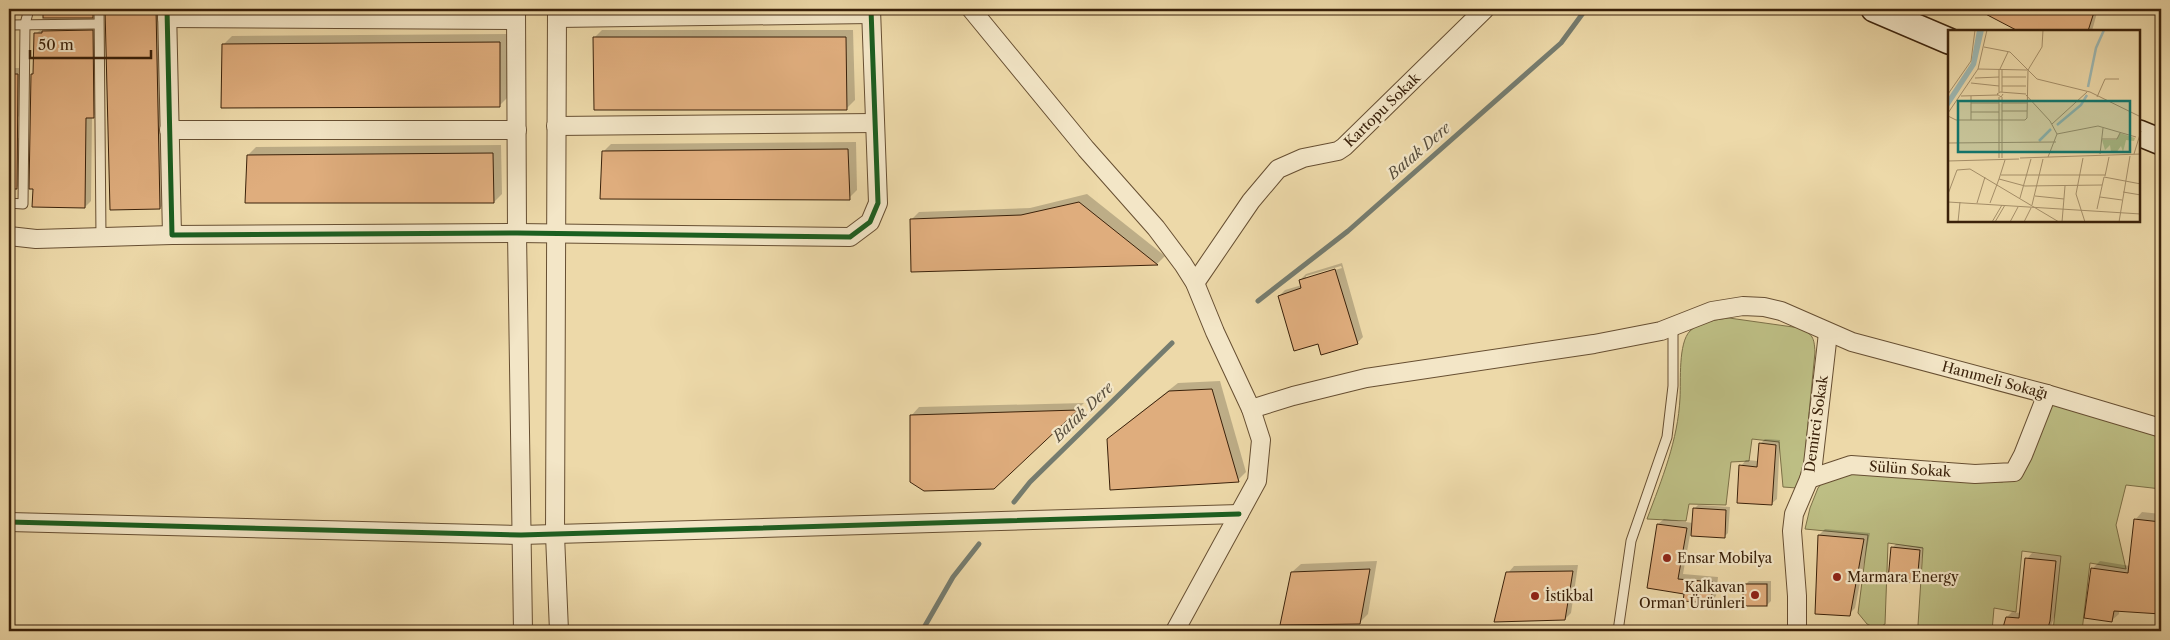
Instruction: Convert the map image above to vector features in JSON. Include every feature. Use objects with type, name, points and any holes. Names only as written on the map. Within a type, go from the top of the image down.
[{"type":"street","points":[[971,9],[1086,149],[1156,228],[1196,283],[1215,332],[1252,409],[1262,440],[1257,481],[1175,631]]},
{"type":"street","name":"Kartopu Sokak","points":[[1196,283],[1251,201],[1278,169],[1303,158],[1338,151],[1485,9]]},
{"type":"street","points":[[1874,9],[1948,41]]},
{"type":"street","points":[[9,236],[36,239],[172,235],[556,233],[850,237],[870,222],[878,203],[871,11],[557,13],[556,126],[556,233],[555,535],[559,631]]},
{"type":"street","points":[[172,235],[167,13],[516,14],[523,631]]},
{"type":"street","points":[[556,126],[875,123]]},
{"type":"street","points":[[169,130],[517,130]]},
{"type":"street","points":[[2140,133],[2161,142]]},
{"type":"street","name":"Hanımeli Sokağı","points":[[1252,409],[1293,396],[1366,378],[1594,344],[1673,328],[1712,311],[1764,306],[1801,318],[1828,333],[1852,342],[2046,394],[2161,428]]},
{"type":"street","name":"Demirci Sokak","points":[[1797,631],[1797,596],[1792,531],[1794,514],[1809,479],[1813,464],[1828,333]]},
{"type":"street","name":"Sülün Sokak","points":[[1809,479],[1851,466],[1975,474],[2014,472],[2023,455],[2046,394]]},
{"type":"street","points":[[9,522],[521,536],[1239,514]]},
{"type":"lane","points":[[9,203],[23,204],[24,24],[29,9]]},
{"type":"lane","points":[[99,9],[101,237]]},
{"type":"lane","points":[[9,25],[98,24]]},
{"type":"lane","points":[[1618,631],[1632,541],[1666,438],[1673,386],[1673,328]]},
{"type":"green space","points":[[1729,318],[1800,328],[1812,337],[1815,352],[1806,444],[1808,462],[1797,488],[1783,487],[1779,442],[1752,439],[1749,461],[1731,462],[1726,505],[1689,504],[1686,521],[1647,519],[1673,444],[1679,414],[1680,372],[1686,337],[1690,331],[1699,325]]},
{"type":"green space","points":[[2051,404],[2161,434],[2161,489],[2126,485],[2116,525],[2126,569],[2090,563],[2082,631],[2053,631],[2061,556],[2022,551],[2016,612],[1994,608],[1992,631],[1922,631],[1918,625],[1923,548],[1888,543],[1885,624],[1877,629],[1867,624],[1858,613],[1868,535],[1805,529],[1810,508],[1818,488],[1825,479],[1838,472],[1875,471],[2002,482],[2014,478]]},
{"type":"building","points":[[43,9],[93,9],[93,18],[43,18]]},
{"type":"building","points":[[105,9],[156,9],[160,209],[110,210]]},
{"type":"building","points":[[1976,9],[2095,9],[2088,30],[2016,30]]},
{"type":"building","points":[[93,30],[94,118],[86,118],[85,208],[32,207],[33,189],[29,189],[31,74],[33,74],[34,33],[42,33],[42,31]]},
{"type":"building","points":[[593,37],[846,37],[847,110],[594,110]]},
{"type":"building","points":[[500,42],[500,107],[221,108],[222,44]]},
{"type":"building","points":[[9,74],[18,74],[17,189],[9,189]]},
{"type":"building","points":[[848,149],[850,200],[600,199],[602,151]]},
{"type":"building","points":[[493,153],[494,203],[245,203],[247,155]]},
{"type":"building","points":[[1079,202],[1158,265],[911,272],[910,219],[1021,215]]},
{"type":"building","points":[[1335,269],[1358,344],[1321,355],[1318,344],[1294,351],[1278,296],[1301,288],[1299,280]]},
{"type":"building","points":[[1212,389],[1239,482],[1110,490],[1107,439],[1169,391]]},
{"type":"building","points":[[1078,410],[994,489],[924,491],[910,482],[910,415]]},
{"type":"building","points":[[1759,443],[1776,445],[1772,505],[1737,503],[1739,465],[1757,467]]},
{"type":"building","points":[[1693,508],[1726,510],[1725,538],[1691,536]]},
{"type":"building","points":[[2134,519],[2161,522],[2161,614],[2114,611],[2112,622],[2084,618],[2091,568],[2128,573]]},
{"type":"building","name":"Ensar Mobilya","points":[[1657,524],[1687,528],[1678,579],[1713,582],[1711,603],[1683,601],[1684,594],[1647,588]]},
{"type":"building","name":"Marmara Energy","points":[[1818,535],[1864,539],[1850,616],[1815,614]]},
{"type":"building","points":[[1891,547],[1920,550],[1917,583],[1888,580]]},
{"type":"building","points":[[2025,558],[2056,561],[2050,621],[2047,631],[2002,631],[2006,617],[2019,618]]},
{"type":"building","points":[[1370,569],[1360,624],[1280,625],[1291,572]]},
{"type":"building","points":[[1573,571],[1565,620],[1494,622],[1506,572]]},
{"type":"building","name":"Kalkavan Orman Ürünleri","points":[[1743,584],[1767,584],[1767,606],[1743,606]]},
{"type":"waterway","name":"Batak Dere","points":[[1258,301],[1348,231],[1561,43],[1586,9]]},
{"type":"waterway","name":"Batak Dere","points":[[1014,502],[1030,482],[1172,343]]},
{"type":"waterway","name":"Batak Dere","points":[[922,631],[953,577],[979,544]]},
{"type":"cycle path","points":[[167,9],[172,235],[517,233],[850,237],[870,222],[878,203],[871,9]]},
{"type":"cycle path","points":[[9,522],[521,535],[1239,514]]},
{"type":"place","name":"Ensar Mobilya","points":[[1667,558]]},
{"type":"place","name":"Marmara Energy","points":[[1837,577]]},
{"type":"place","name":"Kalkavan Orman Ürünleri","points":[[1755,595]]},
{"type":"place","name":"İstikbal","points":[[1535,596]]}]
